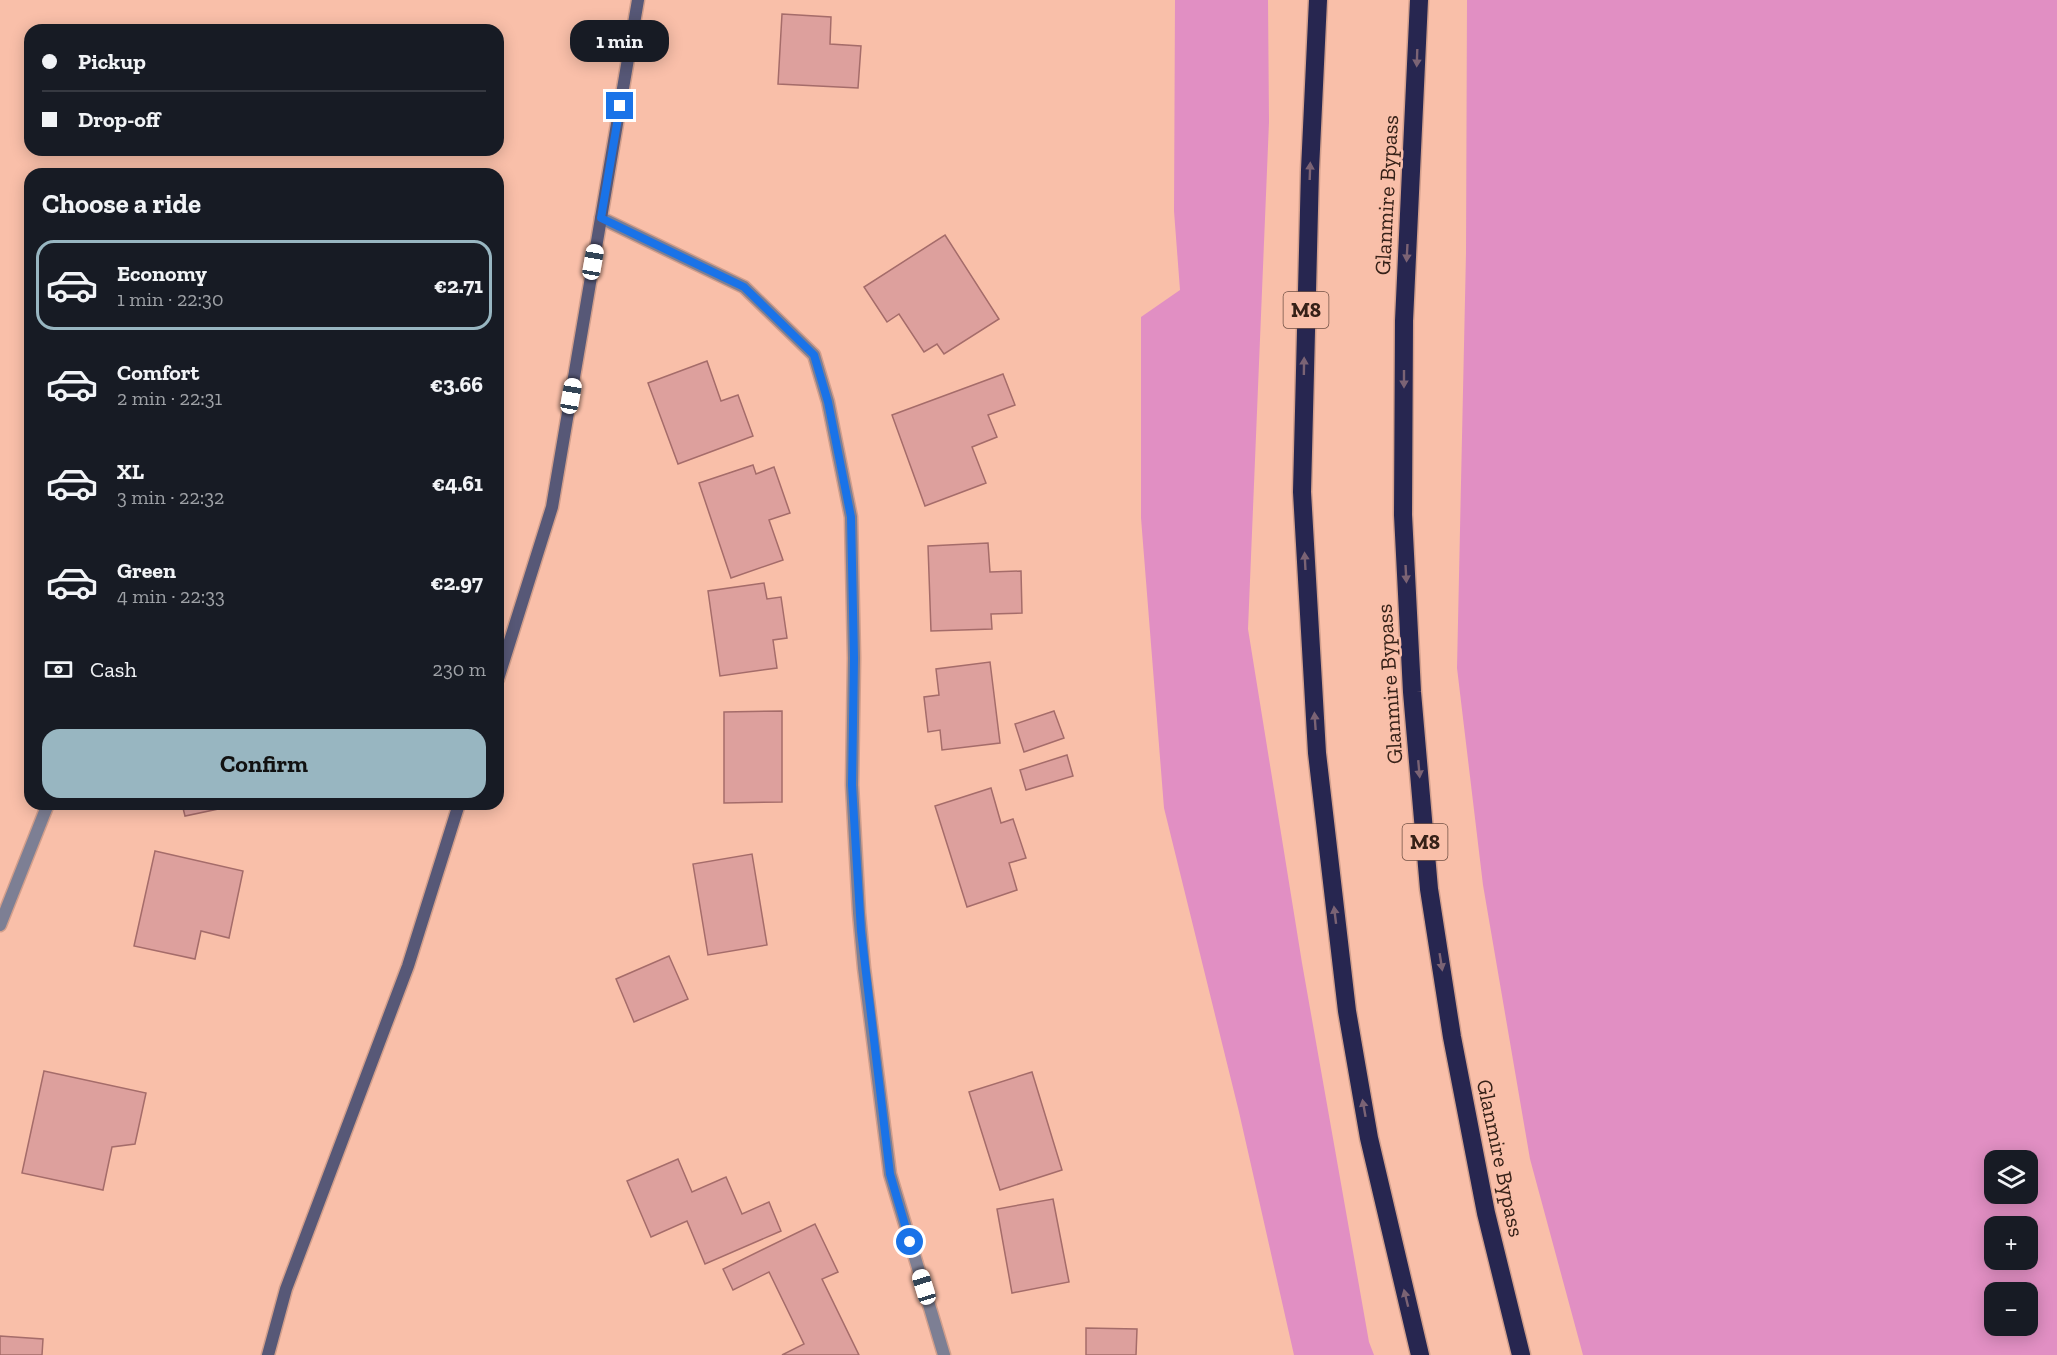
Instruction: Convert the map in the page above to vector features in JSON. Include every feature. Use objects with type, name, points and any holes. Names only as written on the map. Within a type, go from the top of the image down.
[{"type":"highway","name":"M8","points":[[1318,0],[1310,170],[1302,492],[1317,753],[1349,1023],[1369,1138],[1420,1355]]},
{"type":"highway","name":"Glanmire Bypass","points":[[1419,0],[1404,321],[1403,515],[1412,692],[1429,889],[1452,1037],[1486,1213],[1521,1355]]},
{"type":"main road","points":[[504,660],[552,507],[638,0]]},
{"type":"main road","points":[[268,1355],[286,1289],[408,966],[457,810]]},
{"type":"street","points":[[601,218],[744,287],[814,355],[820,374],[828,402],[851,517],[854,658],[852,785],[864,968],[890,1174],[944,1355]]},
{"type":"street","points":[[0,925],[46,810]]},
{"type":"shaded area","points":[[1175,0],[1268,0],[1269,122],[1248,629],[1302,963],[1369,1342],[1374,1355],[1294,1355],[1239,1112],[1164,808],[1141,518],[1141,317],[1180,290],[1174,211]]},
{"type":"shaded area","points":[[1467,0],[2057,0],[2057,1355],[1583,1355],[1530,1159],[1483,885],[1457,668],[1466,253]]},
{"type":"building","points":[[782,14],[831,17],[830,44],[861,46],[858,88],[778,84]]},
{"type":"building","points":[[945,235],[999,319],[944,354],[937,344],[924,352],[899,314],[887,322],[864,287]]},
{"type":"building","points":[[707,361],[721,401],[738,395],[753,436],[678,464],[648,383]]},
{"type":"building","points":[[1003,374],[1015,405],[988,415],[997,437],[972,447],[986,483],[925,506],[892,415]]},
{"type":"building","points":[[753,465],[756,474],[774,467],[790,513],[769,520],[783,560],[731,578],[699,483]]},
{"type":"building","points":[[988,543],[990,572],[1021,571],[1022,613],[991,614],[992,629],[931,631],[928,546]]},
{"type":"building","points":[[764,583],[767,599],[781,597],[787,638],[773,640],[777,668],[720,676],[708,591]]},
{"type":"building","points":[[990,662],[1000,743],[942,750],[940,730],[928,732],[924,697],[939,695],[936,669]]},
{"type":"building","points":[[782,711],[782,802],[724,803],[724,712]]},
{"type":"building","points":[[1054,711],[1064,738],[1024,752],[1015,724]]},
{"type":"building","points":[[1067,755],[1073,776],[1026,790],[1020,770]]},
{"type":"building","points":[[991,788],[1001,823],[1013,819],[1026,858],[1009,863],[1017,890],[967,907],[935,806]]},
{"type":"building","points":[[184,810],[214,810],[185,816]]},
{"type":"building","points":[[155,851],[243,871],[229,938],[201,931],[195,959],[134,946]]},
{"type":"building","points":[[752,854],[767,945],[708,955],[693,864]]},
{"type":"building","points":[[669,956],[688,999],[634,1022],[616,979]]},
{"type":"building","points":[[44,1071],[146,1093],[135,1144],[112,1147],[103,1190],[22,1173]]},
{"type":"building","points":[[1032,1072],[1062,1170],[1000,1190],[969,1092]]},
{"type":"building","points":[[678,1159],[692,1192],[726,1177],[742,1214],[769,1202],[781,1231],[705,1264],[687,1221],[651,1237],[627,1181]]},
{"type":"building","points":[[1053,1199],[1069,1282],[1012,1293],[997,1209]]},
{"type":"building","points":[[815,1224],[838,1272],[822,1279],[859,1355],[782,1355],[804,1344],[769,1272],[733,1290],[723,1269]]},
{"type":"building","points":[[1086,1328],[1137,1329],[1136,1355],[1086,1355]]},
{"type":"building","points":[[0,1336],[43,1339],[42,1355],[0,1355]]},
{"type":"route","points":[[620,106],[601,218],[744,287],[814,355],[828,402],[851,517],[854,658],[852,785],[864,968],[890,1174],[910,1242]]}]
